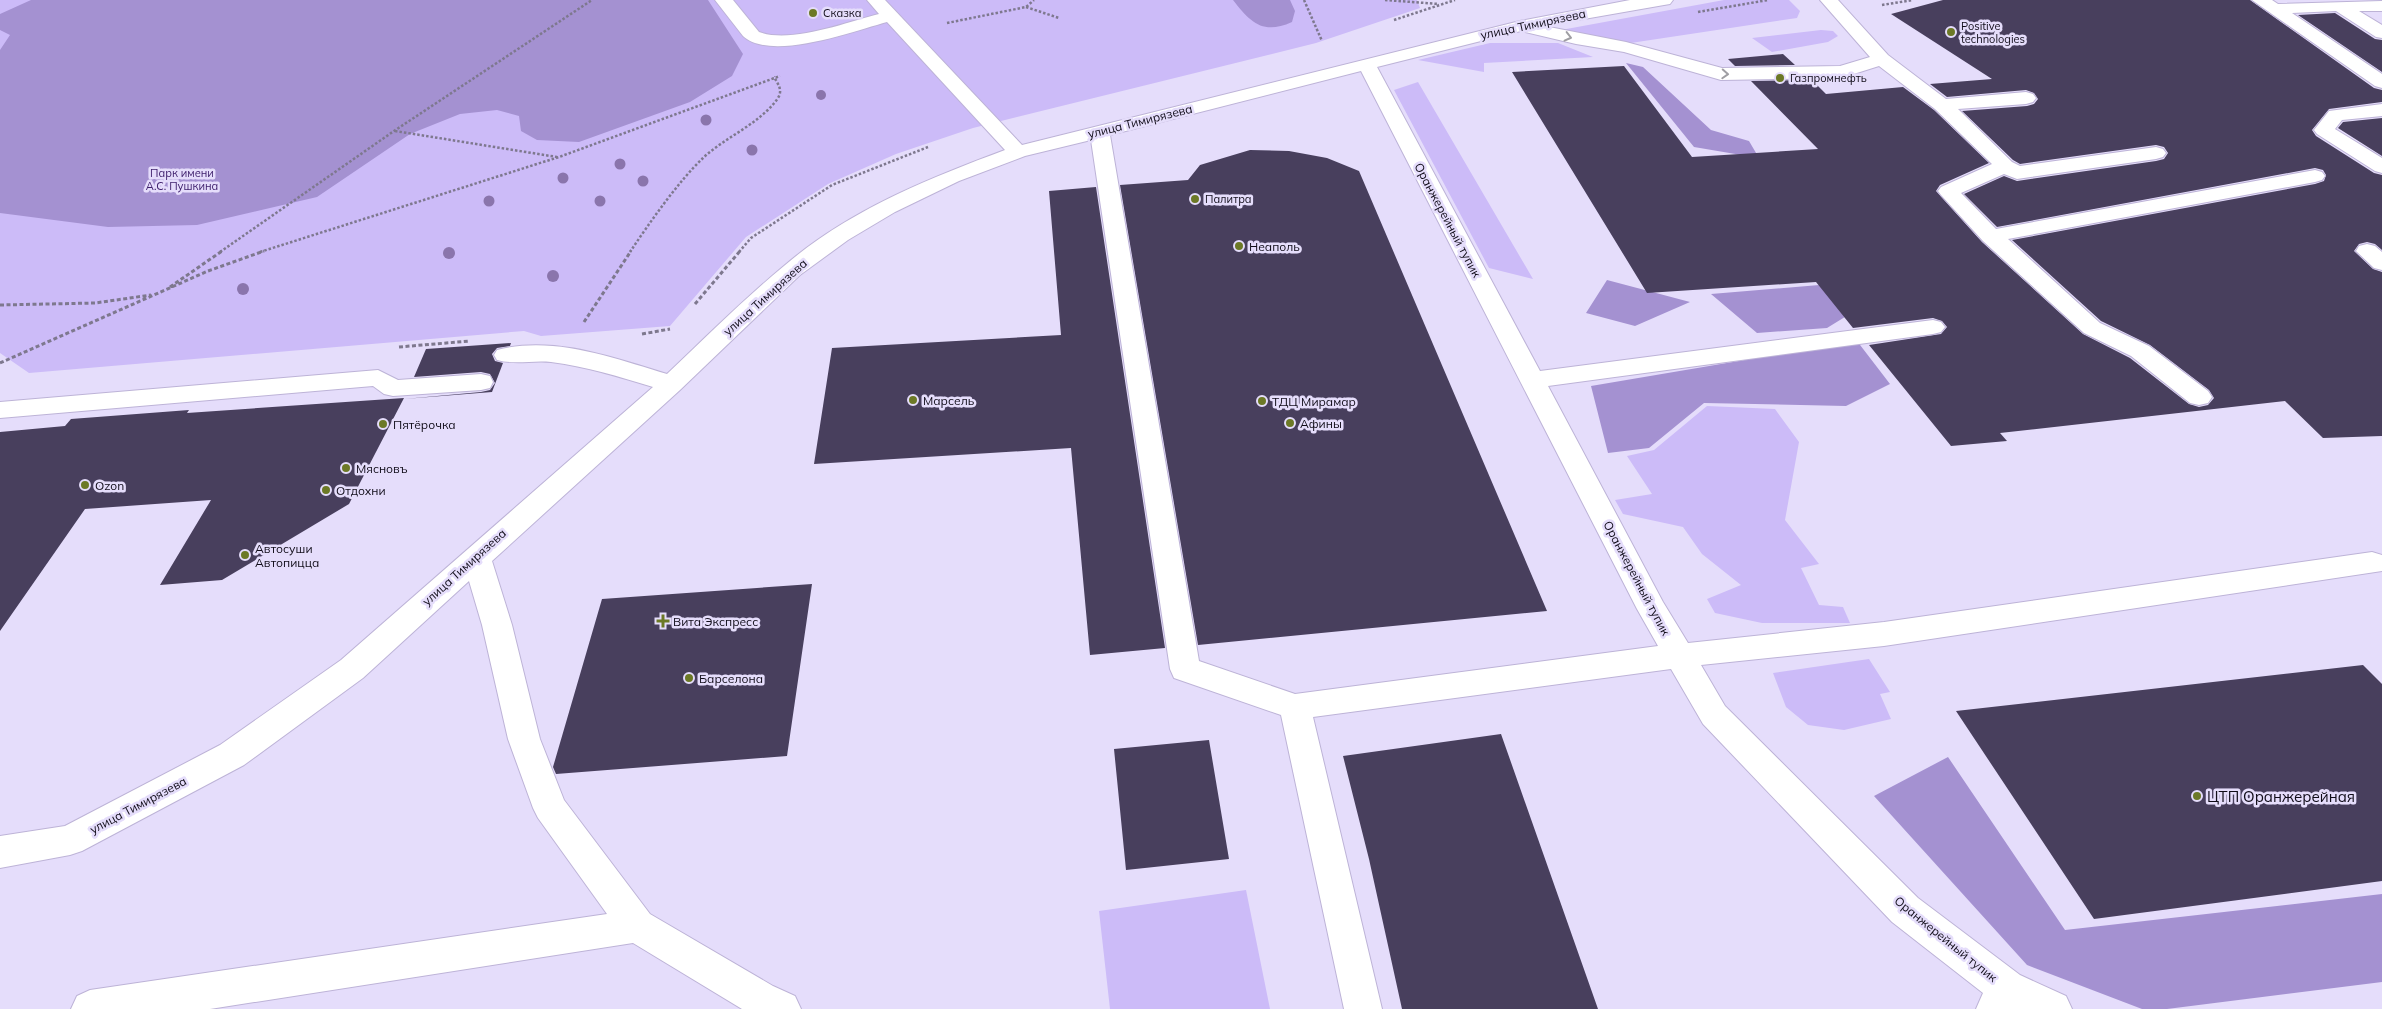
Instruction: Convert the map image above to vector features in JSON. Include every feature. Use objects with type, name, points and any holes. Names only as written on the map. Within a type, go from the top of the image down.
[{"type":"street","points":[[724,0],[753,36],[766,42],[789,41],[890,16]]},
{"type":"street","points":[[876,0],[1018,152]]},
{"type":"street","name":"улица Тимирязева","points":[[0,852],[70,840],[232,755],[352,668],[671,384],[792,270],[840,234],[887,207],[952,177],[1018,152],[1100,130],[1520,26],[1581,6],[1664,0]]},
{"type":"street","points":[[1829,0],[1882,59],[1942,105],[2005,166],[2017,173],[2156,153]]},
{"type":"street","points":[[2267,4],[2382,6]]},
{"type":"street","points":[[2267,4],[2382,82]]},
{"type":"street","points":[[2339,6],[2382,33]]},
{"type":"street","points":[[1520,26],[1576,39],[1626,47],[1721,74],[1841,72],[1882,59]]},
{"type":"street","name":"Оранжерейный тупик","points":[[1366,63],[1652,610],[1714,715],[1905,910],[2001,998],[2053,1009]]},
{"type":"street","points":[[1942,105],[2026,98]]},
{"type":"street","points":[[2382,110],[2336,115],[2324,130],[2382,168]]},
{"type":"street","points":[[1100,130],[1185,669],[1296,707],[1679,656],[1884,634],[2372,563]]},
{"type":"street","points":[[2005,166],[1948,191],[1991,236],[2092,328],[2140,351],[2199,397]]},
{"type":"street","points":[[1991,236],[2315,176]]},
{"type":"street","points":[[2382,248],[2368,251],[2382,262]]},
{"type":"street","points":[[1532,380],[1933,327]]},
{"type":"street","points":[[506,355],[536,353],[590,359],[671,384]]},
{"type":"street","points":[[0,410],[378,378],[393,388],[481,382]]},
{"type":"street","points":[[476,556],[497,625],[524,739],[550,808],[636,926],[760,1000],[782,1009]]},
{"type":"street","points":[[1296,707],[1363,1009]]},
{"type":"street","points":[[90,1009],[636,926]]},
{"type":"path","points":[[0,305],[94,304],[126,301],[161,293],[394,130],[592,0]]},
{"type":"path","points":[[904,31],[1026,7],[1034,0]]},
{"type":"path","points":[[1304,0],[1316,27]]},
{"type":"path","points":[[1385,0],[1410,4],[1445,4]]},
{"type":"path","points":[[1026,7],[1042,14],[1059,18]]},
{"type":"path","points":[[583,324],[650,222],[703,158],[769,108],[778,96],[780,87],[755,58],[757,50],[766,42]]},
{"type":"path","points":[[0,363],[161,293],[208,270],[559,157],[784,75]]},
{"type":"path","points":[[394,130],[559,157]]},
{"type":"path","points":[[396,348],[474,341]]},
{"type":"green space","name":"Парк имени А.С. Пушкина","points":[[0,0],[1417,0],[1420,8],[1316,43],[973,128],[896,154],[828,184],[746,237],[670,326],[541,336],[524,331],[29,373],[0,353]]},
{"type":"green space","points":[[31,0],[708,0],[743,54],[732,76],[690,102],[579,142],[537,140],[521,131],[519,116],[497,110],[460,114],[410,134],[317,197],[197,225],[108,227],[0,213],[0,50],[10,35],[0,30],[0,14]]},
{"type":"green space","points":[[1233,0],[1290,0],[1295,11],[1292,22],[1282,26],[1265,27],[1246,15]]},
{"type":"green space","points":[[1724,0],[1789,0],[1800,11],[1797,18],[1624,44],[1601,37],[1561,30]]},
{"type":"green space","points":[[1821,30],[1833,31],[1838,36],[1828,42],[1772,52],[1752,38]]},
{"type":"green space","points":[[1490,43],[1558,43],[1593,57],[1484,63],[1484,72],[1418,60]]},
{"type":"green space","points":[[1626,63],[1643,67],[1711,130],[1749,141],[1759,158],[1694,147]]},
{"type":"green space","points":[[1418,82],[1533,279],[1489,268],[1394,90]]},
{"type":"green space","points":[[1607,280],[1690,302],[1635,326],[1586,313]]},
{"type":"green space","points":[[1831,284],[1853,312],[1827,328],[1757,333],[1711,294]]},
{"type":"green space","points":[[1857,341],[1890,384],[1846,406],[1704,403],[1649,448],[1608,453],[1591,386]]},
{"type":"green space","points":[[1707,406],[1775,409],[1799,442],[1785,520],[1819,564],[1801,568],[1819,605],[1843,607],[1850,623],[1762,623],[1715,613],[1707,599],[1741,585],[1702,554],[1683,527],[1623,514],[1615,500],[1652,494],[1627,456],[1654,450]]},
{"type":"green space","points":[[1869,659],[1890,692],[1880,694],[1891,719],[1844,730],[1808,725],[1786,707],[1773,673]]},
{"type":"green space","points":[[1948,757],[2065,930],[2382,894],[2382,982],[2167,1009],[2142,1009],[2027,965],[1874,796]]},
{"type":"green space","points":[[1246,890],[1270,1009],[1110,1009],[1099,911]]},
{"type":"building","points":[[1943,0],[2250,0],[2374,88],[2382,90],[2382,102],[2329,109],[2312,130],[2316,136],[2374,173],[2382,175],[2382,250],[2375,244],[2367,242],[2359,244],[2354,251],[2373,269],[2382,272],[2382,436],[2323,438],[2285,401],[2000,433],[2007,441],[1951,446],[1869,345],[1941,334],[1947,327],[1942,321],[1933,318],[1853,328],[1816,282],[1647,293],[1512,72],[1624,66],[1692,157],[1818,149],[1751,81],[1812,80],[1826,94],[1903,87],[1934,110],[1989,163],[1940,185],[1936,191],[1982,242],[2083,334],[2130,358],[2189,404],[2199,407],[2208,405],[2214,398],[2209,390],[2150,345],[2101,321],[2012,240],[2315,184],[2324,181],[2326,175],[2323,170],[2315,168],[1997,227],[1964,194],[2004,176],[2017,181],[2156,161],[2164,159],[2168,153],[2164,147],[2156,145],[2020,164],[2013,160],[1962,111],[2027,106],[2034,104],[2038,99],[2034,93],[2026,90],[1947,97],[1930,84],[1992,79],[1891,14]]},
{"type":"building","points":[[2335,13],[2375,39],[2382,40],[2382,72],[2298,15]]},
{"type":"building","points":[[1783,54],[1795,65],[1735,66],[1728,59]]},
{"type":"building","points":[[2382,118],[2382,156],[2338,128],[2343,122]]},
{"type":"building","name":"ТДЦ Мирамар","points":[[1250,150],[1289,151],[1327,158],[1359,171],[1547,611],[1198,645],[1120,185],[1188,180],[1200,165]]},
{"type":"building","points":[[1096,187],[1165,648],[1090,655],[1071,448],[814,464],[832,348],[1061,335],[1049,191]]},
{"type":"building","points":[[511,343],[510,346],[497,348],[492,354],[495,361],[503,363],[492,392],[404,399],[481,392],[490,390],[495,383],[490,374],[481,372],[414,377],[426,349]]},
{"type":"building","points":[[404,398],[349,504],[222,580],[160,585],[211,500],[85,509],[0,631],[0,432],[65,426],[71,419],[189,410],[187,413]]},
{"type":"building","name":"Барселона","points":[[812,584],[787,756],[556,774],[553,767],[602,599]]},
{"type":"building","name":"ЦТП Оранжерейная","points":[[2363,665],[2382,684],[2382,881],[2094,919],[1956,711]]},
{"type":"building","points":[[1501,734],[1598,1009],[1402,1009],[1369,859],[1343,756]]},
{"type":"building","points":[[1209,740],[1229,859],[1126,870],[1114,749]]},
{"type":"place","name":"Сказка","points":[[813,13]]},
{"type":"place","name":"Positive technologies","points":[[1951,32]]},
{"type":"place","name":"Газпромнефть","points":[[1780,78]]},
{"type":"place","name":"Палитра","points":[[1195,199]]},
{"type":"place","name":"Неаполь","points":[[1239,246]]},
{"type":"place","name":"Марсель","points":[[913,400]]},
{"type":"place","name":"ТДЦ Мирамар","points":[[1262,401]]},
{"type":"place","name":"Афины","points":[[1290,423]]},
{"type":"place","name":"Пятёрочка","points":[[383,424]]},
{"type":"place","name":"Мясновъ","points":[[346,468]]},
{"type":"place","name":"Ozon","points":[[85,485]]},
{"type":"place","name":"Отдохни","points":[[326,490]]},
{"type":"place","name":"Автосуши Автопицца","points":[[245,555]]},
{"type":"place","name":"Вита Экспресс","points":[[663,621]]},
{"type":"place","name":"Барселона","points":[[689,678]]},
{"type":"place","name":"ЦТП Оранжерейная","points":[[2197,796]]}]
